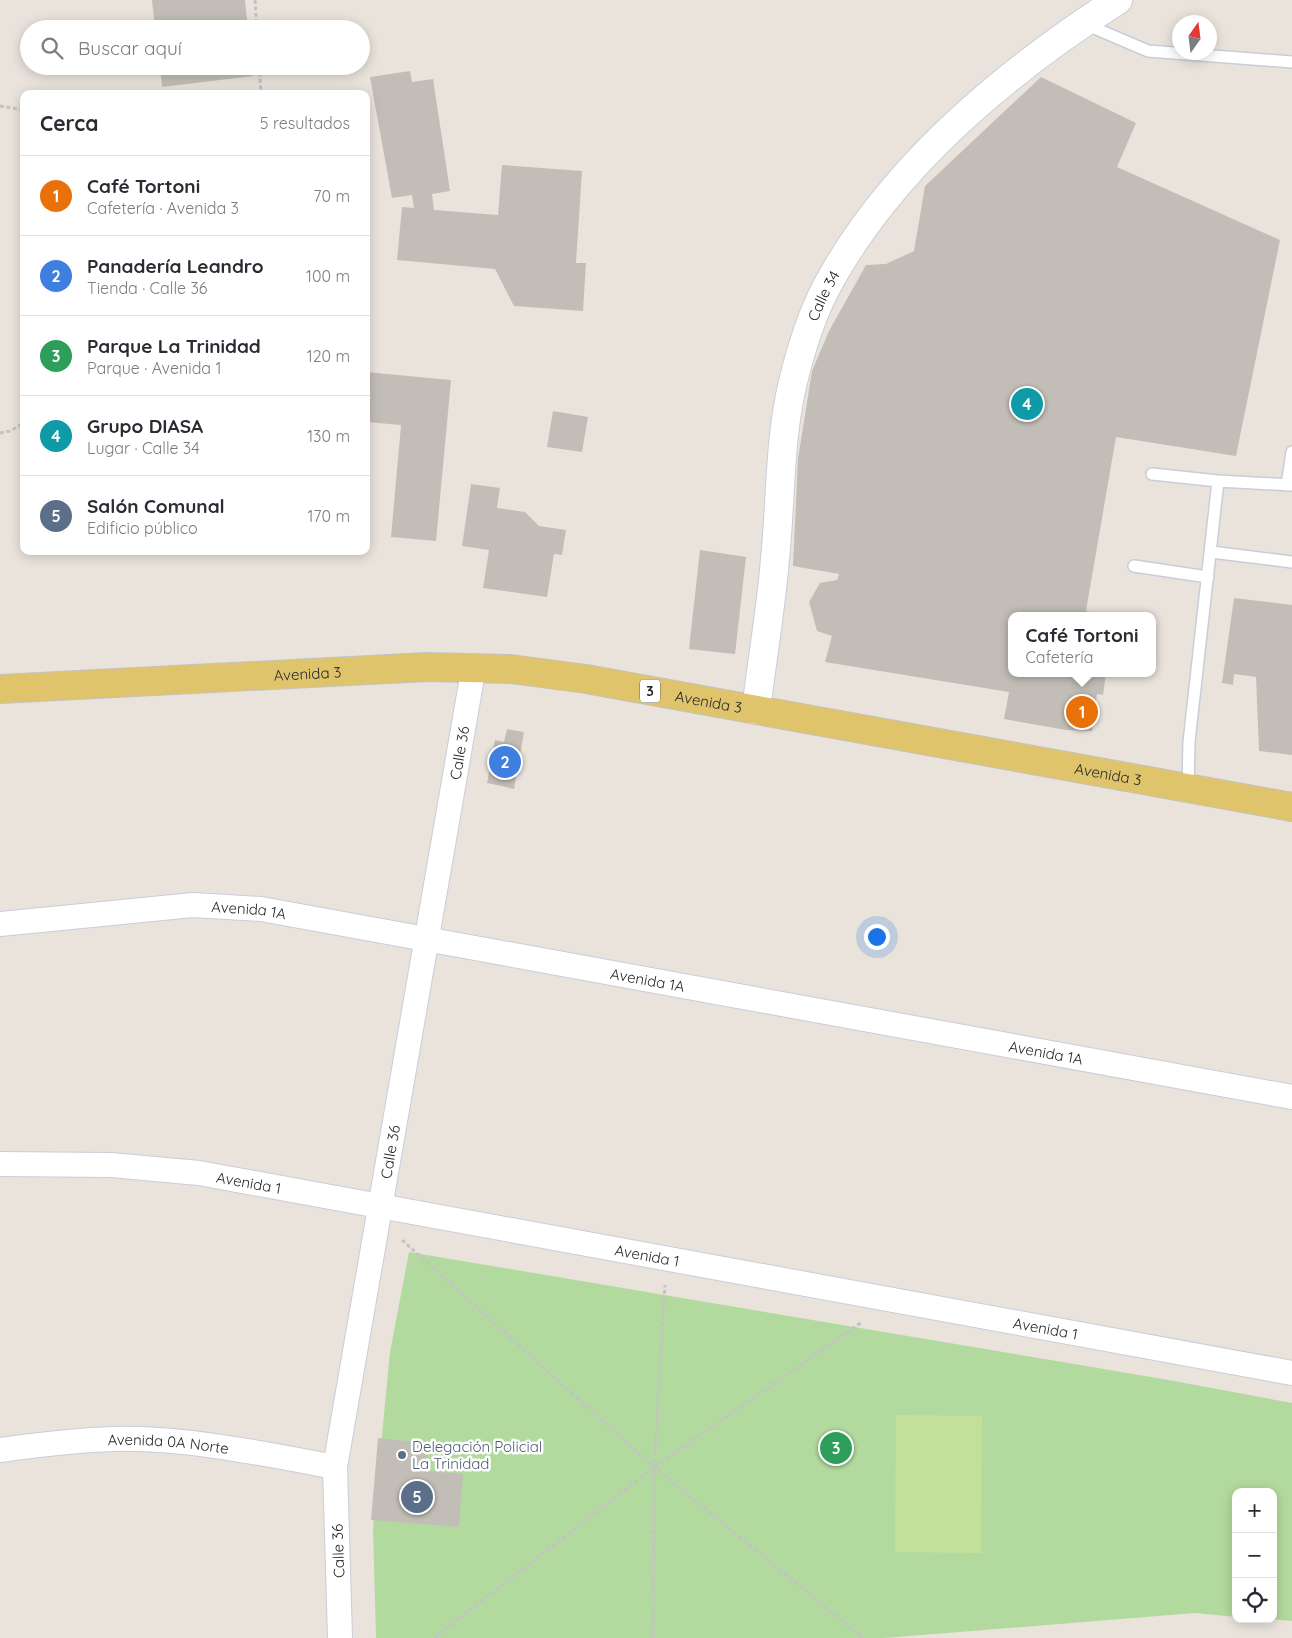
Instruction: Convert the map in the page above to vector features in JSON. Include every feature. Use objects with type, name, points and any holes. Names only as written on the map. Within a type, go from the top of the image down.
[{"type":"main road","name":"Avenida 3","points":[[0,689],[474,666],[586,679],[1292,807]]},
{"type":"street","name":"Calle 34","points":[[756,710],[775,558],[783,435],[792,386],[804,342],[826,287],[854,240],[887,197],[923,156],[988,96],[1083,23],[1118,0]]},
{"type":"street","name":"Calle 36","points":[[340,1638],[335,1468],[474,666]]},
{"type":"street","name":"Avenida 1A","points":[[0,924],[193,905],[261,909],[1292,1097]]},
{"type":"street","name":"Avenida 1","points":[[0,1164],[111,1165],[199,1173],[1292,1373]]},
{"type":"street","name":"Avenida 0A Norte","points":[[0,1450],[87,1441],[135,1440],[197,1445],[335,1468]]},
{"type":"lane","points":[[1083,23],[1148,52],[1292,62]]},
{"type":"lane","points":[[1152,474],[1218,481],[1289,485],[1292,452]]},
{"type":"lane","points":[[1188,789],[1189,742],[1218,481]]},
{"type":"lane","points":[[1211,552],[1292,562]]},
{"type":"lane","points":[[1134,566],[1208,577]]},
{"type":"path","points":[[255,0],[256,20]]},
{"type":"path","points":[[260,75],[261,90]]},
{"type":"path","points":[[0,106],[20,109]]},
{"type":"path","points":[[0,433],[10,431],[20,425]]},
{"type":"path","points":[[401,1240],[654,1467],[863,1638]]},
{"type":"path","points":[[653,1638],[654,1467],[665,1284]]},
{"type":"path","points":[[434,1638],[654,1467],[866,1319]]},
{"type":"green space","points":[[409,1252],[1163,1379],[1292,1403],[1292,1621],[1277,1620],[1277,1488],[1232,1488],[1232,1617],[1195,1613],[885,1638],[376,1638],[373,1529],[390,1352]]},
{"type":"green space","points":[[896,1415],[982,1416],[981,1553],[895,1552]]},
{"type":"building","points":[[152,0],[245,0],[247,20],[154,20]]},
{"type":"building","points":[[410,71],[412,82],[433,79],[450,191],[432,194],[434,210],[498,215],[502,165],[582,171],[576,263],[586,263],[583,311],[514,306],[495,269],[397,260],[402,207],[414,208],[412,195],[392,198],[370,77]]},
{"type":"building","points":[[161,75],[253,75],[253,76],[162,87]]},
{"type":"building","points":[[1041,77],[1136,123],[1117,167],[1280,240],[1236,456],[1116,437],[1086,611],[1090,612],[1008,612],[1008,677],[1105,677],[1103,695],[1097,694],[1092,731],[1066,730],[1004,719],[1009,692],[825,662],[832,636],[817,631],[809,602],[820,583],[837,580],[839,574],[793,566],[798,459],[812,371],[829,331],[866,265],[886,264],[914,251],[925,186]]},
{"type":"building","points":[[370,372],[451,380],[436,541],[391,537],[401,425],[370,422]]},
{"type":"building","points":[[553,411],[588,417],[582,452],[547,447]]},
{"type":"building","points":[[471,484],[500,488],[497,508],[525,512],[539,526],[566,530],[562,555],[554,554],[547,597],[483,588],[489,550],[462,546]]},
{"type":"building","points":[[700,550],[746,557],[735,654],[689,649]]},
{"type":"building","points":[[1234,598],[1292,605],[1292,755],[1259,751],[1256,677],[1234,674],[1233,685],[1222,683]]},
{"type":"building","points":[[507,729],[524,732],[514,789],[487,783],[495,740],[504,742]]},
{"type":"building","points":[[378,1438],[429,1443],[426,1471],[463,1474],[459,1527],[371,1520]]},
{"type":"place","name":"Grupo DIASA","points":[[1027,404]]},
{"type":"place","name":"Café Tortoni","points":[[1082,712]]},
{"type":"place","name":"Panadería Leandro","points":[[505,762]]},
{"type":"place","name":"Parque La Trinidad","points":[[836,1448]]},
{"type":"place","name":"Delegación Policial La Trinidad","points":[[402,1455]]},
{"type":"place","name":"Salón Comunal","points":[[417,1497]]}]
